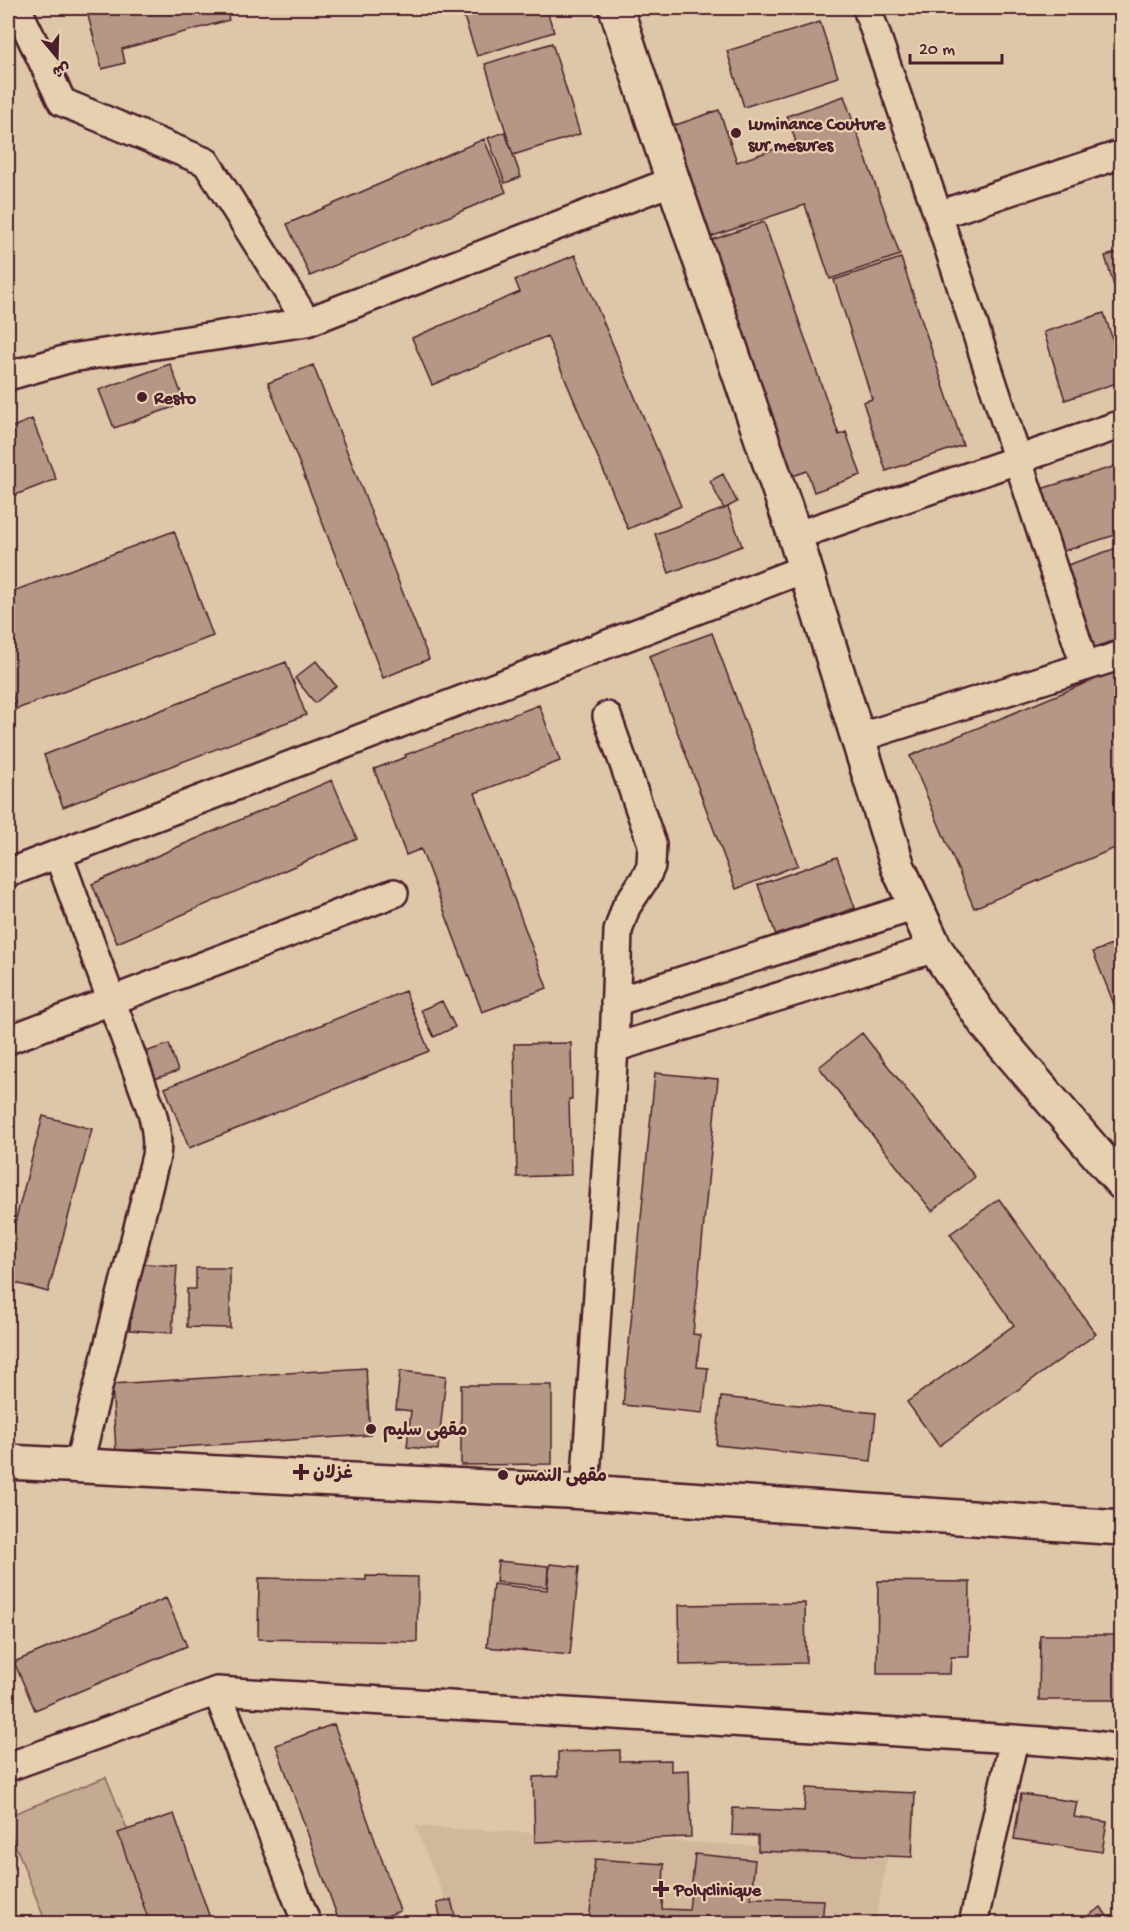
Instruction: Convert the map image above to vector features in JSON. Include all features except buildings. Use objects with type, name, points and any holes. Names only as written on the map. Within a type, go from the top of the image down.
[{"type":"street","points":[[17,8],[62,102],[206,162],[307,322]]},
{"type":"street","points":[[616,8],[795,536],[898,867],[935,948],[986,1024],[1122,1183]]},
{"type":"street","points":[[867,8],[938,215],[1085,666]]},
{"type":"street","points":[[938,215],[1122,154]]},
{"type":"street","points":[[8,376],[71,358],[307,322],[673,181]]},
{"type":"street","points":[[795,536],[1122,424]]},
{"type":"street","points":[[8,873],[804,569]]},
{"type":"street","points":[[858,738],[1122,655]]},
{"type":"street","points":[[585,1491],[614,1048],[618,931],[626,907],[651,866],[652,855],[652,844],[607,716]]},
{"type":"street","points":[[58,854],[152,1112],[157,1142],[156,1156],[78,1467]]},
{"type":"street","points":[[8,1040],[394,893]]},
{"type":"street","points":[[615,1002],[916,906]]},
{"type":"street","points":[[614,1048],[935,948]]},
{"type":"street","points":[[8,1462],[585,1491],[1122,1528]]},
{"type":"street","points":[[217,1691],[307,1923]]},
{"type":"street","points":[[8,1767],[217,1691],[1014,1739],[1122,1749]]},
{"type":"street","points":[[974,1923],[1014,1739]]},
{"type":"shaded area","points":[[106,1777],[165,1923],[46,1923],[8,1826],[8,1816]]},
{"type":"shaded area","name":"Polyclinique","points":[[415,1826],[888,1854],[875,1923],[455,1923]]},
{"type":"place","name":"Luminance Couture sur mesures","points":[[736,133]]},
{"type":"place","name":"Resto","points":[[142,397]]},
{"type":"place","name":"مقهى سليم","points":[[371,1429]]},
{"type":"place","name":"غزلان","points":[[301,1472]]},
{"type":"place","name":"مقهى النمس","points":[[503,1475]]},
{"type":"place","name":"Polyclinique","points":[[661,1889]]}]
